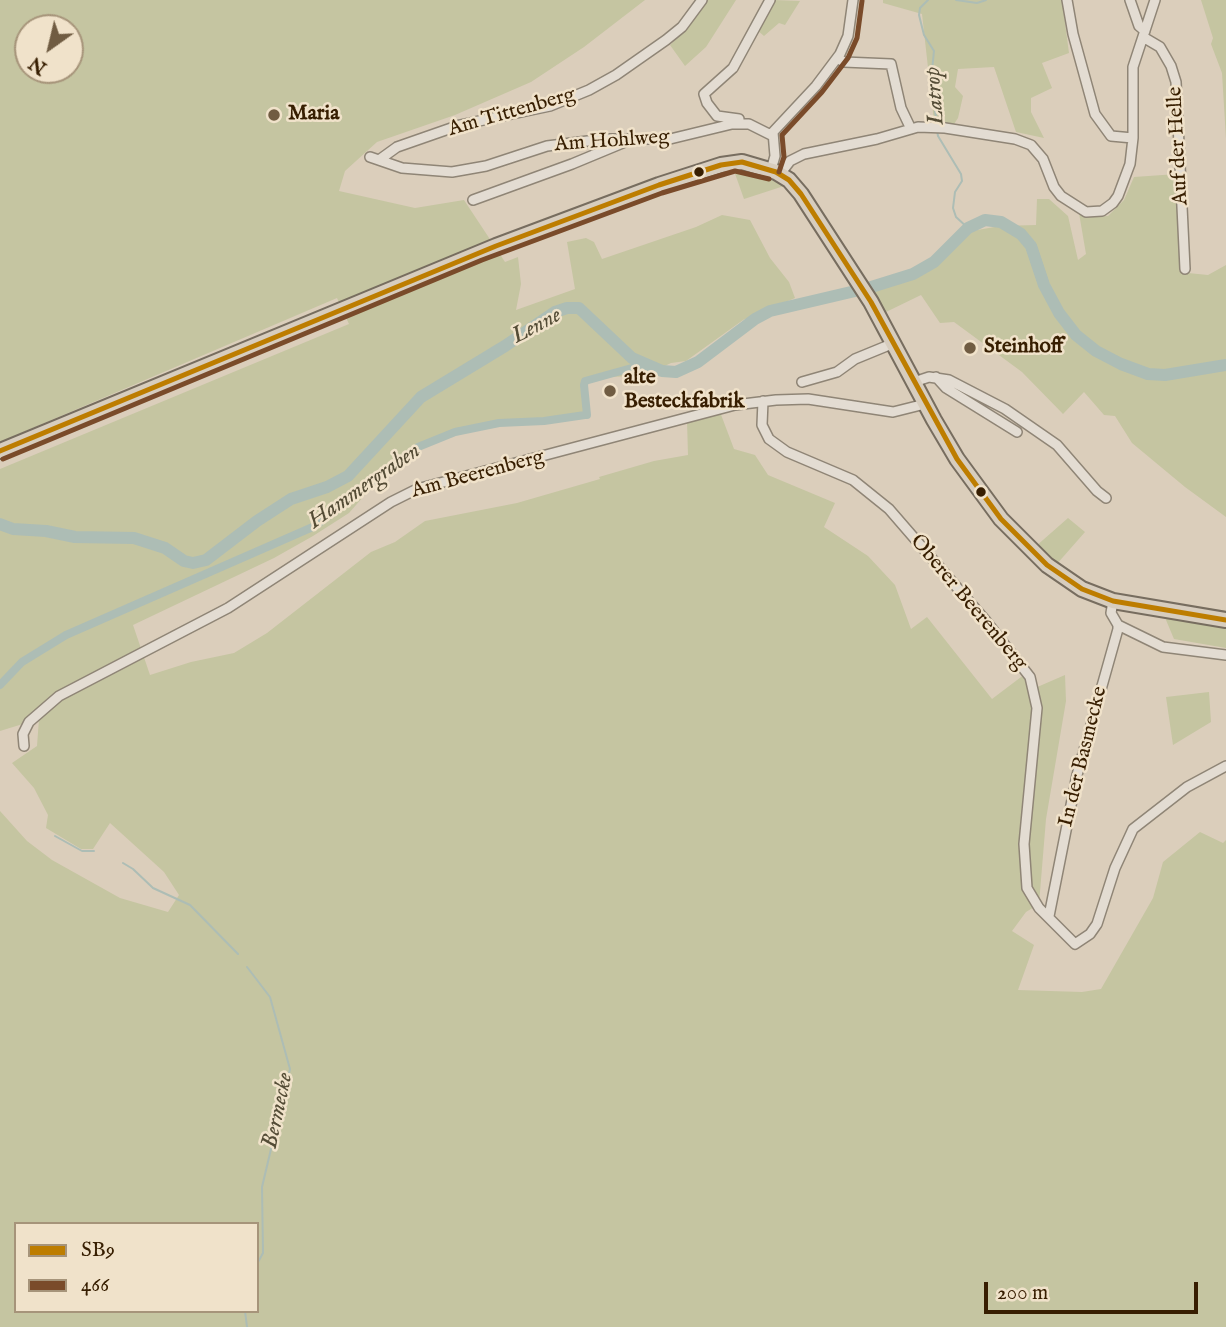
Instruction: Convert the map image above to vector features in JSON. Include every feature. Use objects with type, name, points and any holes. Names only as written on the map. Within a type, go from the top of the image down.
[{"type":"main road","points":[[0,451],[487,249],[659,185],[721,165],[742,162],[775,172],[801,194],[871,302],[957,459],[980,493],[1023,543],[1064,579],[1098,596],[1112,601],[1226,620]]},
{"type":"street","name":"Am Tittenberg","points":[[374,159],[397,147],[460,125],[550,106],[589,90],[616,75],[666,40],[682,27],[702,0]]},
{"type":"street","points":[[770,0],[733,68],[705,94],[707,103],[717,116],[745,120],[773,136]]},
{"type":"street","points":[[775,172],[775,129],[816,86],[837,58],[848,36],[853,0]]},
{"type":"street","points":[[1068,0],[1073,34],[1095,114],[1109,135],[1133,138]]},
{"type":"street","points":[[1130,0],[1144,34]]},
{"type":"street","points":[[775,172],[804,154],[911,129],[945,128],[1016,139],[1031,145],[1047,166],[1057,192],[1070,204],[1092,213],[1107,208],[1118,196],[1130,164],[1133,138],[1133,67],[1156,0]]},
{"type":"street","name":"Auf der Helle","points":[[1144,34],[1160,47],[1171,66],[1176,82],[1185,269]]},
{"type":"street","points":[[837,58],[844,62],[891,64],[901,108],[911,129]]},
{"type":"street","name":"Am Hohlweg","points":[[374,159],[411,170],[452,172],[493,164],[547,146],[604,139],[670,139],[732,124],[749,124]]},
{"type":"street","points":[[473,200],[629,141]]},
{"type":"street","points":[[805,381],[837,372],[855,359],[894,343]]},
{"type":"street","points":[[914,382],[936,377],[949,380],[982,396],[1046,436],[1106,498]]},
{"type":"street","points":[[936,377],[946,388],[1017,432]]},
{"type":"street","name":"Am Beerenberg","points":[[24,746],[23,734],[29,722],[59,695],[228,608],[405,494],[710,411],[763,401],[808,399],[893,412],[925,404]]},
{"type":"street","name":"Oberer Beerenberg","points":[[763,401],[762,425],[769,439],[787,452],[853,480],[889,509],[986,621],[1030,677],[1037,708],[1024,844],[1027,888],[1033,900],[1049,916]]},
{"type":"street","name":"In der Basmecke","points":[[1049,916],[1077,775],[1118,625],[1112,616],[1112,601]]},
{"type":"street","points":[[1118,625],[1163,647],[1226,655]]},
{"type":"street","points":[[1049,916],[1075,944],[1090,934],[1099,918],[1115,868],[1133,829],[1187,786],[1226,766]]},
{"type":"green space","points":[[0,0],[645,0],[584,47],[531,82],[455,115],[377,142],[345,171],[339,191],[415,208],[464,200],[505,262],[518,257],[521,284],[516,310],[575,289],[567,242],[586,238],[594,242],[602,259],[696,227],[722,215],[750,220],[770,258],[789,282],[795,298],[743,320],[686,361],[671,363],[644,376],[587,379],[584,385],[587,415],[499,423],[455,432],[418,447],[377,481],[349,513],[313,536],[274,558],[133,625],[150,675],[191,662],[234,653],[267,633],[371,552],[395,542],[425,521],[517,503],[654,461],[688,455],[687,421],[720,412],[734,449],[755,455],[768,475],[835,503],[824,527],[868,556],[895,585],[911,629],[927,617],[992,699],[1025,674],[1035,688],[1065,675],[1066,701],[1046,819],[1039,904],[1026,912],[1012,931],[1034,945],[1018,990],[1082,992],[1101,989],[1153,898],[1163,862],[1200,832],[1223,843],[1226,840],[1226,1327],[0,1327],[0,811],[27,841],[52,860],[120,898],[168,912],[179,895],[164,872],[110,823],[93,849],[81,849],[46,828],[48,815],[34,788],[12,763],[37,746],[39,719],[0,731],[0,469],[349,324],[337,298],[0,442]]},
{"type":"green space","points":[[707,0],[736,0],[706,47],[685,66],[670,45]]},
{"type":"green space","points":[[774,0],[800,1],[785,25],[779,23],[764,36],[757,30]]},
{"type":"green space","points":[[883,0],[1062,0],[1069,53],[1042,63],[1052,88],[1031,98],[1031,112],[1044,138],[1016,132],[994,67],[958,69],[955,87],[963,96],[958,118],[954,124],[934,121],[922,14],[883,3]]},
{"type":"green space","points":[[1201,0],[1226,0],[1226,139],[1222,73],[1211,44],[1213,38]]},
{"type":"green space","points":[[733,168],[760,174],[784,186],[744,199]]},
{"type":"green space","points":[[1177,174],[1182,270],[1208,275],[1226,265],[1226,517],[1132,443],[1115,416],[1104,415],[1084,392],[1063,414],[1022,372],[954,322],[940,323],[921,295],[886,312],[872,289],[913,278],[936,265],[972,231],[1000,226],[1036,225],[1037,199],[1049,199],[1068,216],[1078,260],[1086,254],[1079,213],[1090,217],[1108,216],[1124,200],[1134,177]]},
{"type":"green space","points":[[1068,518],[1085,532],[1056,565],[1035,547]]},
{"type":"green space","points":[[1174,603],[1226,611],[1226,648],[1174,639],[1166,620]]},
{"type":"green space","points":[[1209,692],[1211,722],[1173,745],[1166,697]]},
{"type":"waterway","name":"Latrop","points":[[928,0],[920,8],[919,15],[924,35],[934,51],[931,80],[937,125]]},
{"type":"waterway","name":"Latrop","points":[[956,0],[977,3],[986,0]]},
{"type":"waterway","name":"Latrop","points":[[937,130],[961,174],[962,181],[955,192],[953,208],[956,217],[968,228]]},
{"type":"waterway","name":"Lenne","points":[[0,524],[13,529],[46,531],[75,537],[134,538],[165,548],[184,561],[193,563],[206,560],[291,499],[327,487],[348,476],[421,397],[555,312],[579,308],[632,358],[662,371],[676,372],[698,362],[755,319],[770,311],[868,288],[913,274],[934,262],[968,228],[985,220],[1001,222],[1021,234],[1031,246],[1044,285],[1059,313],[1076,335],[1096,351],[1148,374],[1165,375],[1226,365]]},
{"type":"waterway","name":"Hammergraben","points":[[0,685],[22,662],[66,635],[315,526],[418,447],[455,432],[499,423],[587,415],[585,381],[646,364]]},
{"type":"waterway","name":"Bermecke","points":[[55,836],[82,851],[94,851]]},
{"type":"waterway","name":"Bermecke","points":[[123,863],[153,888],[190,905],[238,954]]},
{"type":"waterway","name":"Bermecke","points":[[247,967],[270,997],[290,1069],[262,1187],[263,1253],[259,1260]]},
{"type":"waterway","name":"Bermecke","points":[[245,1313],[247,1327]]},
{"type":"transit line","name":"466","points":[[779,172],[784,157],[782,135],[822,92],[848,58],[857,38],[862,1]]},
{"type":"transit line","name":"SB9","points":[[0,451],[496,246],[659,185],[721,165],[742,162],[776,172],[789,180],[801,194],[871,302],[957,459],[1001,519],[1047,565],[1082,589],[1113,601],[1226,620]]},
{"type":"transit line","name":"466","points":[[3,459],[482,260],[662,193],[735,171],[769,179]]},
{"type":"place","name":"Maria","points":[[274,115]]},
{"type":"place","name":"Steinhoff","points":[[970,348]]},
{"type":"place","name":"alte Besteckfabrik","points":[[610,391]]}]
